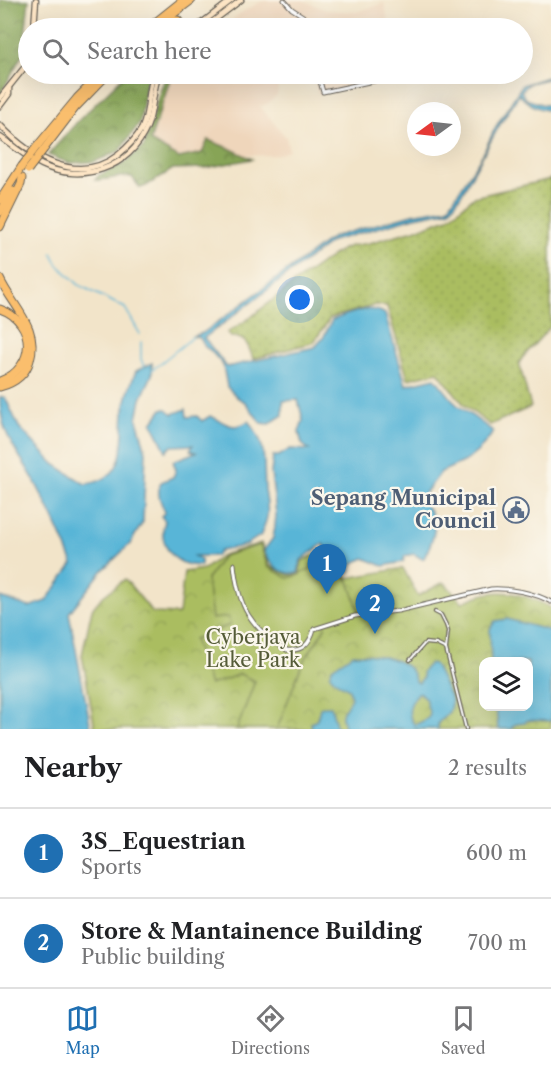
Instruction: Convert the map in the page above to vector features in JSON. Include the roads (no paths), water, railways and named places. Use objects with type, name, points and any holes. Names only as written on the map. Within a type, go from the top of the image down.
[{"type":"highway","points":[[160,18],[183,0]]},
{"type":"highway","points":[[170,18],[192,0]]},
{"type":"highway","points":[[1,197],[77,98],[91,84]]},
{"type":"highway","points":[[41,147],[98,84]]},
{"type":"highway","points":[[0,227],[21,184],[25,168]]},
{"type":"highway","points":[[0,212],[22,178]]},
{"type":"highway","points":[[0,279],[26,320],[33,343],[31,358],[24,372],[20,377],[2,384]]},
{"type":"highway","points":[[0,309],[9,312],[21,323],[28,344],[23,363],[2,384]]},
{"type":"main road","points":[[35,18],[36,0]]},
{"type":"main road","points":[[208,18],[232,0]]},
{"type":"main road","points":[[218,18],[242,0]]},
{"type":"main road","points":[[0,98],[18,76]]},
{"type":"main road","points":[[1,125],[24,147],[49,163],[86,169],[115,157],[132,143],[145,121],[152,84]]},
{"type":"main road","points":[[0,137],[40,164],[60,171],[85,174],[108,167],[128,155],[141,138],[148,121],[155,84]]},
{"type":"main road","points":[[0,106],[9,94],[9,88]]},
{"type":"street","points":[[284,0],[292,9],[301,13],[303,18]]},
{"type":"street","points":[[321,84],[323,92],[360,84]]},
{"type":"street","points":[[234,564],[239,596],[252,622],[279,645],[294,651],[302,649],[308,643],[314,629],[355,616],[399,611],[491,589],[502,588],[541,597],[551,602]]},
{"type":"street","points":[[435,612],[441,615],[446,622],[448,631],[446,648],[466,729]]},
{"type":"street","points":[[410,660],[425,643],[446,648]]},
{"type":"water","points":[[551,76],[551,78],[533,82]]},
{"type":"water","points":[[529,84],[521,91],[526,99],[551,105],[551,110],[533,105],[519,94],[450,210],[415,217],[332,241],[204,338],[227,367],[315,347],[323,338],[332,320],[359,311],[379,311],[385,314],[406,385],[435,378],[456,404],[494,432],[467,460],[441,472],[423,496],[423,502],[429,509],[434,523],[431,543],[424,558],[414,554],[405,556],[403,562],[383,566],[364,558],[354,563],[349,573],[343,571],[323,544],[301,560],[298,573],[281,571],[269,561],[264,550],[273,538],[275,526],[276,514],[271,473],[273,456],[279,456],[290,449],[309,450],[302,444],[299,432],[303,420],[298,400],[283,401],[283,415],[269,424],[261,423],[245,402],[227,387],[223,365],[205,347],[200,338],[193,336],[203,333],[333,237],[412,214],[448,208],[483,154],[495,128],[522,85]]},
{"type":"water","points":[[152,363],[152,375],[141,399],[137,419],[146,452],[143,522],[130,544],[102,571],[69,613],[91,729],[0,729],[0,597],[29,607],[46,601],[73,564],[45,501],[6,432],[0,397],[5,397],[19,427],[54,464],[85,484],[99,481],[109,475],[120,458],[127,396],[136,371]]},
{"type":"water","points":[[162,409],[167,409],[173,414],[186,409],[187,417],[197,416],[202,421],[210,416],[233,426],[248,421],[262,445],[268,510],[261,535],[246,545],[220,551],[216,556],[194,556],[201,560],[201,565],[184,563],[177,559],[166,547],[163,539],[165,521],[161,516],[165,512],[159,497],[161,482],[173,477],[176,470],[173,461],[196,452],[190,450],[193,445],[172,446],[166,451],[152,423]]},
{"type":"water","points":[[507,619],[551,631],[551,721],[527,720],[510,729],[498,729],[496,711],[533,711],[533,657],[491,657],[490,629],[495,621]]},
{"type":"water","points":[[353,654],[380,656],[400,662],[413,673],[415,681],[419,683],[423,677],[422,672],[430,663],[434,664],[452,700],[449,712],[438,723],[438,729],[345,729],[342,715],[351,698],[349,689],[330,675],[332,668]],"holes":[[[419,692],[425,698],[430,715],[415,725],[409,712],[411,704]]]},
{"type":"water","points":[[331,706],[337,729],[312,729],[311,723],[317,720],[320,708]]},
{"type":"waterway","points":[[52,253],[58,265],[79,285],[125,308],[140,334]]},
{"type":"waterway","points":[[152,370],[193,337]]},
{"type":"waterway","points":[[141,342],[141,359],[144,367]]},
{"type":"place","name":"Sepang Municipal Council","points":[[516,510]]},
{"type":"place","name":"3S_Equestrian","points":[[327,594]]},
{"type":"place","name":"Store & Mantainence Building","points":[[375,634]]},
{"type":"park label","name":"Cyberjaya Lake Park","points":[[253,648]]}]
